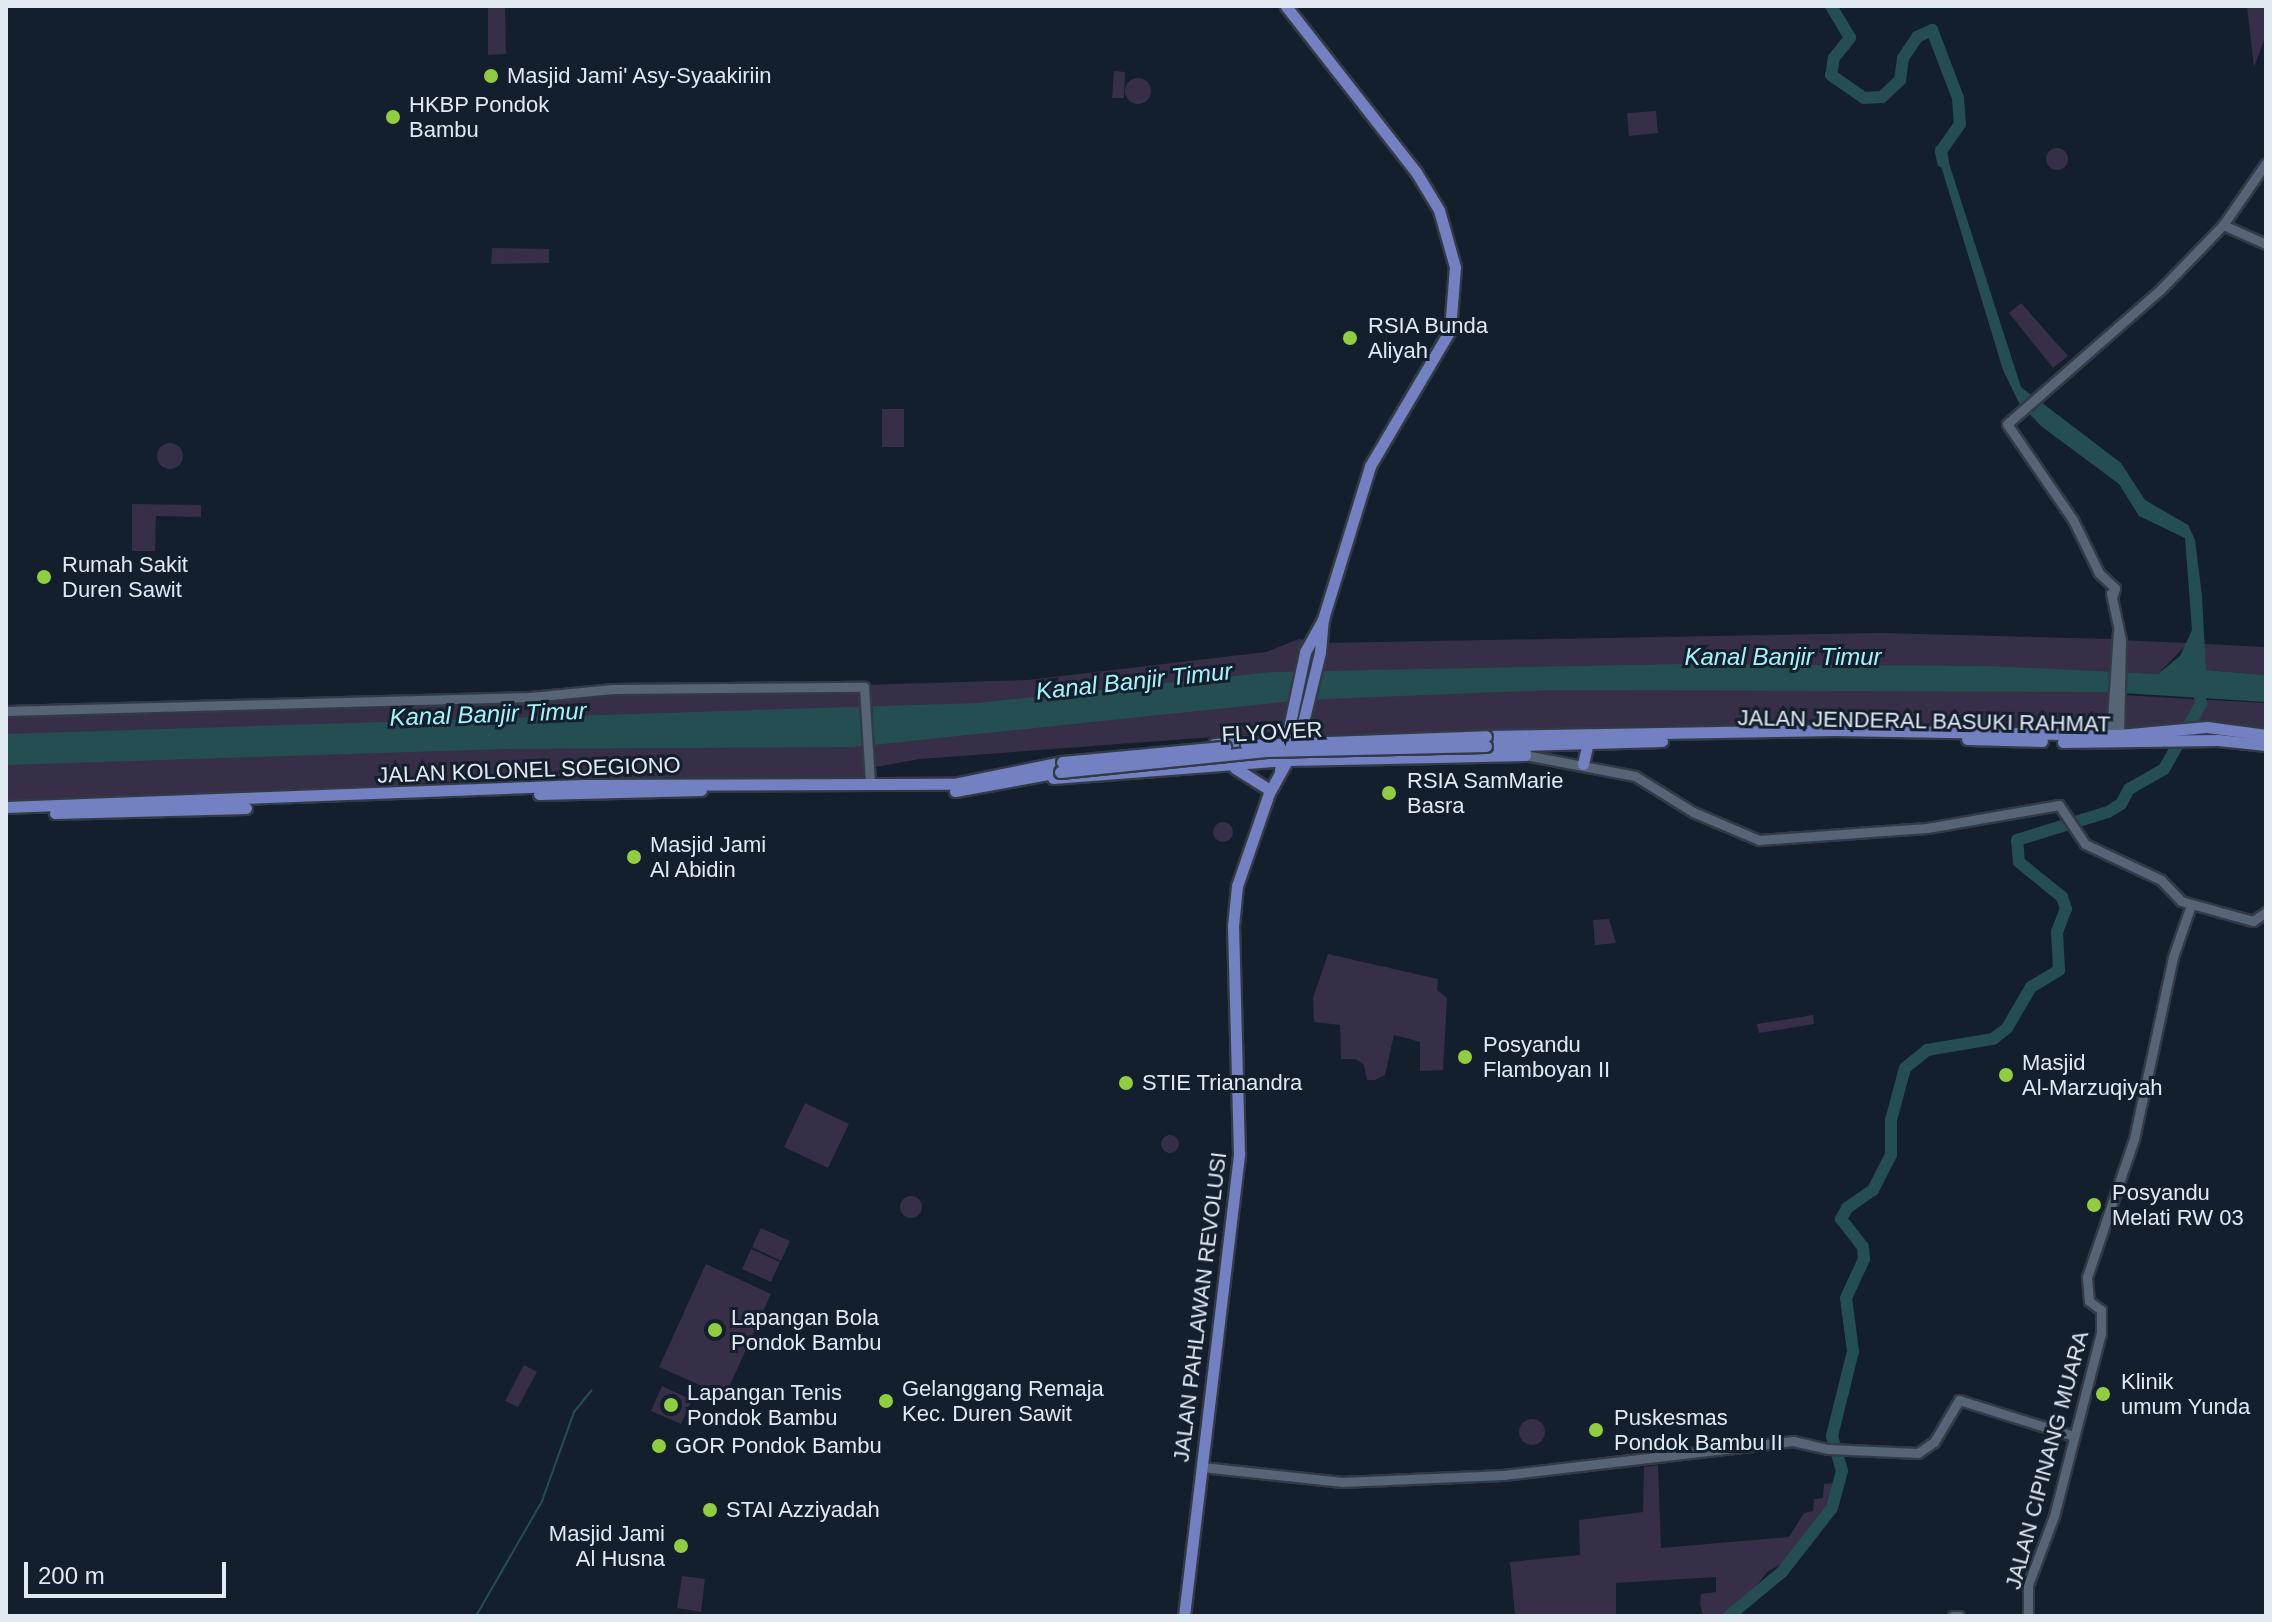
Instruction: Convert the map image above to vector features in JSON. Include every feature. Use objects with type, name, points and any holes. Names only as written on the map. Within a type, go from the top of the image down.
[{"type":"main road","name":"JALAN PAHLAWAN REVOLUSI","points":[[1184,1616],[1239,1154],[1233,926],[1241,871],[1282,756],[1305,652],[1323,619],[1370,466],[1450,330],[1455,267],[1439,210],[1416,172],[1286,6]]},
{"type":"main road","name":"JALAN PAHLAWAN REVOLUSI","points":[[1282,756],[1299,739],[1320,652],[1323,619]]},
{"type":"main road","points":[[1304,719],[1317,738]]},
{"type":"main road","name":"JALAN JENDERAL BASUKI RAHMAT","points":[[1282,756],[1308,762],[1374,759],[1523,746],[1835,730],[2156,738]]},
{"type":"main road","name":"JALAN JENDERAL BASUKI RAHMAT","points":[[2217,734],[2266,745]]},
{"type":"main road","name":"JALAN JENDERAL BASUKI RAHMAT","points":[[1299,739],[1587,746],[1787,736],[2156,738],[2266,735]]},
{"type":"main road","points":[[1344,738],[1337,742],[1337,755],[1374,759]]},
{"type":"main road","name":"JALAN KOLONEL SOEGIONO","points":[[6,814],[714,790],[954,791],[1029,778],[1226,766],[1282,756],[1299,739]]},
{"type":"main road","name":"JALAN JENDERAL BASUKI RAHMAT","points":[[1486,741],[1523,746]]},
{"type":"main road","name":"FLYOVER","points":[[1058,766],[1261,743],[1486,741]]},
{"type":"main road","points":[[1226,766],[1244,756],[1237,743]]},
{"type":"main road","name":"JALAN KOLONEL SOEGIONO","points":[[6,807],[583,785],[953,784],[1058,766],[1237,743],[1282,756]]},
{"type":"main road","points":[[1583,764],[1587,746]]},
{"type":"main road","points":[[1226,766],[1256,777],[1269,793],[1281,776],[1308,762]]},
{"type":"main road","name":"JALAN KOLONEL SOEGIONO","points":[[1029,778],[1058,766]]},
{"type":"street","points":[[2115,735],[2118,632],[2112,591],[2073,520],[2007,424],[2135,315],[2226,221],[2266,163]]},
{"type":"street","points":[[2226,221],[2266,244]]},
{"type":"street","points":[[6,711],[530,697],[613,689],[864,687],[870,783]]},
{"type":"street","points":[[1523,746],[1635,776],[1693,812],[1759,840],[1927,828],[2045,804],[2063,809],[2076,833],[2089,847],[2166,883],[2191,905],[2253,921],[2266,912]]},
{"type":"street","name":"JALAN CIPINANG MUARA","points":[[2028,1616],[2028,1585],[2054,1516],[2102,1324],[2101,1310],[2086,1292],[2087,1277],[2134,1139],[2173,957],[2191,905]]},
{"type":"street","points":[[1202,1467],[1353,1482],[1503,1475],[1793,1441],[1828,1449],[1927,1449],[1959,1400],[2074,1436]]},
{"type":"shaded area","points":[[488,6],[505,6],[506,54],[488,55]]},
{"type":"shaded area","points":[[2247,6],[2266,6],[2266,35],[2254,67]]},
{"type":"shaded area","points":[[1114,71],[1125,72],[1124,98],[1112,98]]},
{"type":"shaded area","points":[[1138,78],[1147,82],[1151,91],[1147,100],[1138,104],[1129,100],[1125,91],[1129,82]]},
{"type":"shaded area","points":[[1656,111],[1658,133],[1629,136],[1627,113]]},
{"type":"shaded area","points":[[1935,146],[1945,151],[2021,387],[2121,463],[2145,500],[2188,525],[2195,540],[2202,596],[2206,670],[2266,675],[2266,702],[2106,692],[1554,690],[1302,700],[853,747],[507,749],[6,765],[6,734],[977,703],[1273,672],[1682,664],[1988,666],[2158,674],[2180,656],[2192,630],[2185,538],[2139,516],[2119,484],[2041,426],[2019,403],[2003,370]]},
{"type":"shaded area","points":[[2057,148],[2065,151],[2068,159],[2065,167],[2057,170],[2049,167],[2046,159],[2049,151]]},
{"type":"shaded area","points":[[492,248],[549,249],[549,263],[491,264]]},
{"type":"shaded area","points":[[2021,303],[2068,356],[2053,368],[2009,313]]},
{"type":"shaded area","points":[[882,409],[904,409],[904,447],[882,447]]},
{"type":"shaded area","points":[[170,443],[179,447],[183,456],[179,465],[170,469],[161,465],[157,456],[161,447]]},
{"type":"shaded area","points":[[132,504],[201,505],[201,517],[156,516],[155,551],[132,551]]},
{"type":"shaded area","points":[[1881,633],[2114,639],[2111,734],[1317,738],[1307,726],[1321,643]]},
{"type":"shaded area","points":[[1299,639],[1311,641],[1287,727],[1266,733],[920,759],[870,768],[870,783],[570,781],[561,776],[6,807],[6,711],[1028,680],[1266,652]]},
{"type":"shaded area","points":[[2121,640],[2266,647],[2266,675],[2206,670],[2204,655],[2184,647],[2158,674],[2122,673]]},
{"type":"shaded area","points":[[2122,695],[2266,703],[2266,735],[2207,727],[2119,735]]},
{"type":"shaded area","points":[[1223,822],[1230,825],[1233,832],[1230,839],[1223,842],[1216,839],[1213,832],[1216,825]]},
{"type":"shaded area","points":[[1609,919],[1616,943],[1595,945],[1593,920]]},
{"type":"shaded area","points":[[1328,954],[1438,979],[1437,990],[1447,998],[1443,1070],[1420,1071],[1420,1042],[1394,1035],[1385,1075],[1375,1080],[1367,1080],[1364,1065],[1356,1059],[1341,1059],[1340,1025],[1314,1022],[1313,998]]},
{"type":"shaded area","points":[[1813,1015],[1814,1024],[1759,1033],[1757,1024]]},
{"type":"shaded area","points":[[805,1103],[849,1124],[828,1168],[784,1147]]},
{"type":"shaded area","points":[[1170,1135],[1179,1144],[1170,1153],[1161,1144]]},
{"type":"shaded area","points":[[911,1196],[919,1199],[922,1207],[919,1215],[911,1218],[903,1215],[900,1207],[903,1199]]},
{"type":"shaded area","points":[[761,1228],[790,1241],[781,1261],[752,1247]]},
{"type":"shaded area","points":[[751,1249],[780,1262],[771,1282],[742,1269]]},
{"type":"shaded area","name":"Lapangan Bola Pondok Bambu","points":[[706,1264],[771,1294],[725,1396],[659,1367]]},
{"type":"shaded area","points":[[524,1365],[537,1372],[518,1407],[505,1401]]},
{"type":"shaded area","name":"Lapangan Tenis Pondok Bambu","points":[[662,1386],[692,1400],[681,1424],[651,1411]]},
{"type":"shaded area","points":[[1532,1419],[1541,1423],[1545,1432],[1541,1441],[1532,1445],[1523,1441],[1519,1432],[1523,1423]]},
{"type":"shaded area","points":[[1658,1465],[1661,1548],[1789,1537],[1804,1513],[1813,1511],[1814,1499],[1823,1498],[1824,1484],[1835,1483],[1830,1507],[1795,1556],[1767,1572],[1748,1597],[1723,1616],[1703,1616],[1700,1604],[1701,1594],[1716,1592],[1716,1577],[1616,1583],[1616,1616],[1515,1616],[1510,1562],[1580,1555],[1579,1520],[1643,1512],[1644,1467]]},
{"type":"shaded area","points":[[682,1576],[705,1579],[701,1612],[677,1608]]},
{"type":"waterway","points":[[1831,6],[1850,38],[1834,58],[1831,75],[1864,98],[1882,97],[1900,80],[1903,58],[1917,37],[1932,30],[1958,98],[1960,124],[1941,151],[1943,162]]},
{"type":"waterway","points":[[1729,1616],[1782,1572],[1832,1508],[1842,1471],[1832,1436],[1853,1351],[1846,1298],[1864,1259],[1863,1247],[1841,1219],[1847,1208],[1873,1190],[1891,1155],[1891,1120],[1905,1068],[1927,1050],[1993,1039],[2007,1028],[2031,987],[2059,970],[2057,932],[2066,909],[2062,897],[2019,862],[2017,840],[2108,812],[2121,804],[2129,789],[2164,769],[2201,704],[2198,685]]},
{"type":"waterway","points":[[476,1616],[542,1501],[574,1412],[592,1390]]},
{"type":"place","name":"Masjid Jami' Asy-Syaakiriin","points":[[491,76]]},
{"type":"place","name":"HKBP Pondok Bambu","points":[[393,117]]},
{"type":"place","name":"RSIA Bunda Aliyah","points":[[1350,338]]},
{"type":"place","name":"Rumah Sakit Duren Sawit","points":[[44,577]]},
{"type":"place","name":"RSIA SamMarie Basra","points":[[1389,793]]},
{"type":"place","name":"Masjid Jami Al Abidin","points":[[634,857]]},
{"type":"place","name":"Posyandu Flamboyan II","points":[[1465,1057]]},
{"type":"place","name":"Masjid Al-Marzuqiyah","points":[[2006,1075]]},
{"type":"place","name":"STIE Trianandra","points":[[1126,1083]]},
{"type":"place","name":"Posyandu Melati RW 03","points":[[2094,1205]]},
{"type":"place","name":"Lapangan Bola Pondok Bambu","points":[[715,1330]]},
{"type":"place","name":"Klinik umum Yunda","points":[[2103,1394]]},
{"type":"place","name":"Gelanggang Remaja Kec. Duren Sawit","points":[[886,1401]]},
{"type":"place","name":"Lapangan Tenis Pondok Bambu","points":[[671,1405]]},
{"type":"place","name":"Puskesmas Pondok Bambu II","points":[[1596,1430]]},
{"type":"place","name":"GOR Pondok Bambu","points":[[659,1446]]},
{"type":"place","name":"STAI Azziyadah","points":[[710,1510]]},
{"type":"place","name":"Masjid Jami Al Husna","points":[[681,1546]]},
{"type":"water label","name":"Kanal Banjir Timur","points":[[1783,657]]},
{"type":"water label","name":"Kanal Banjir Timur","points":[[1134,681]]},
{"type":"water label","name":"Kanal Banjir Timur","points":[[488,714]]}]
